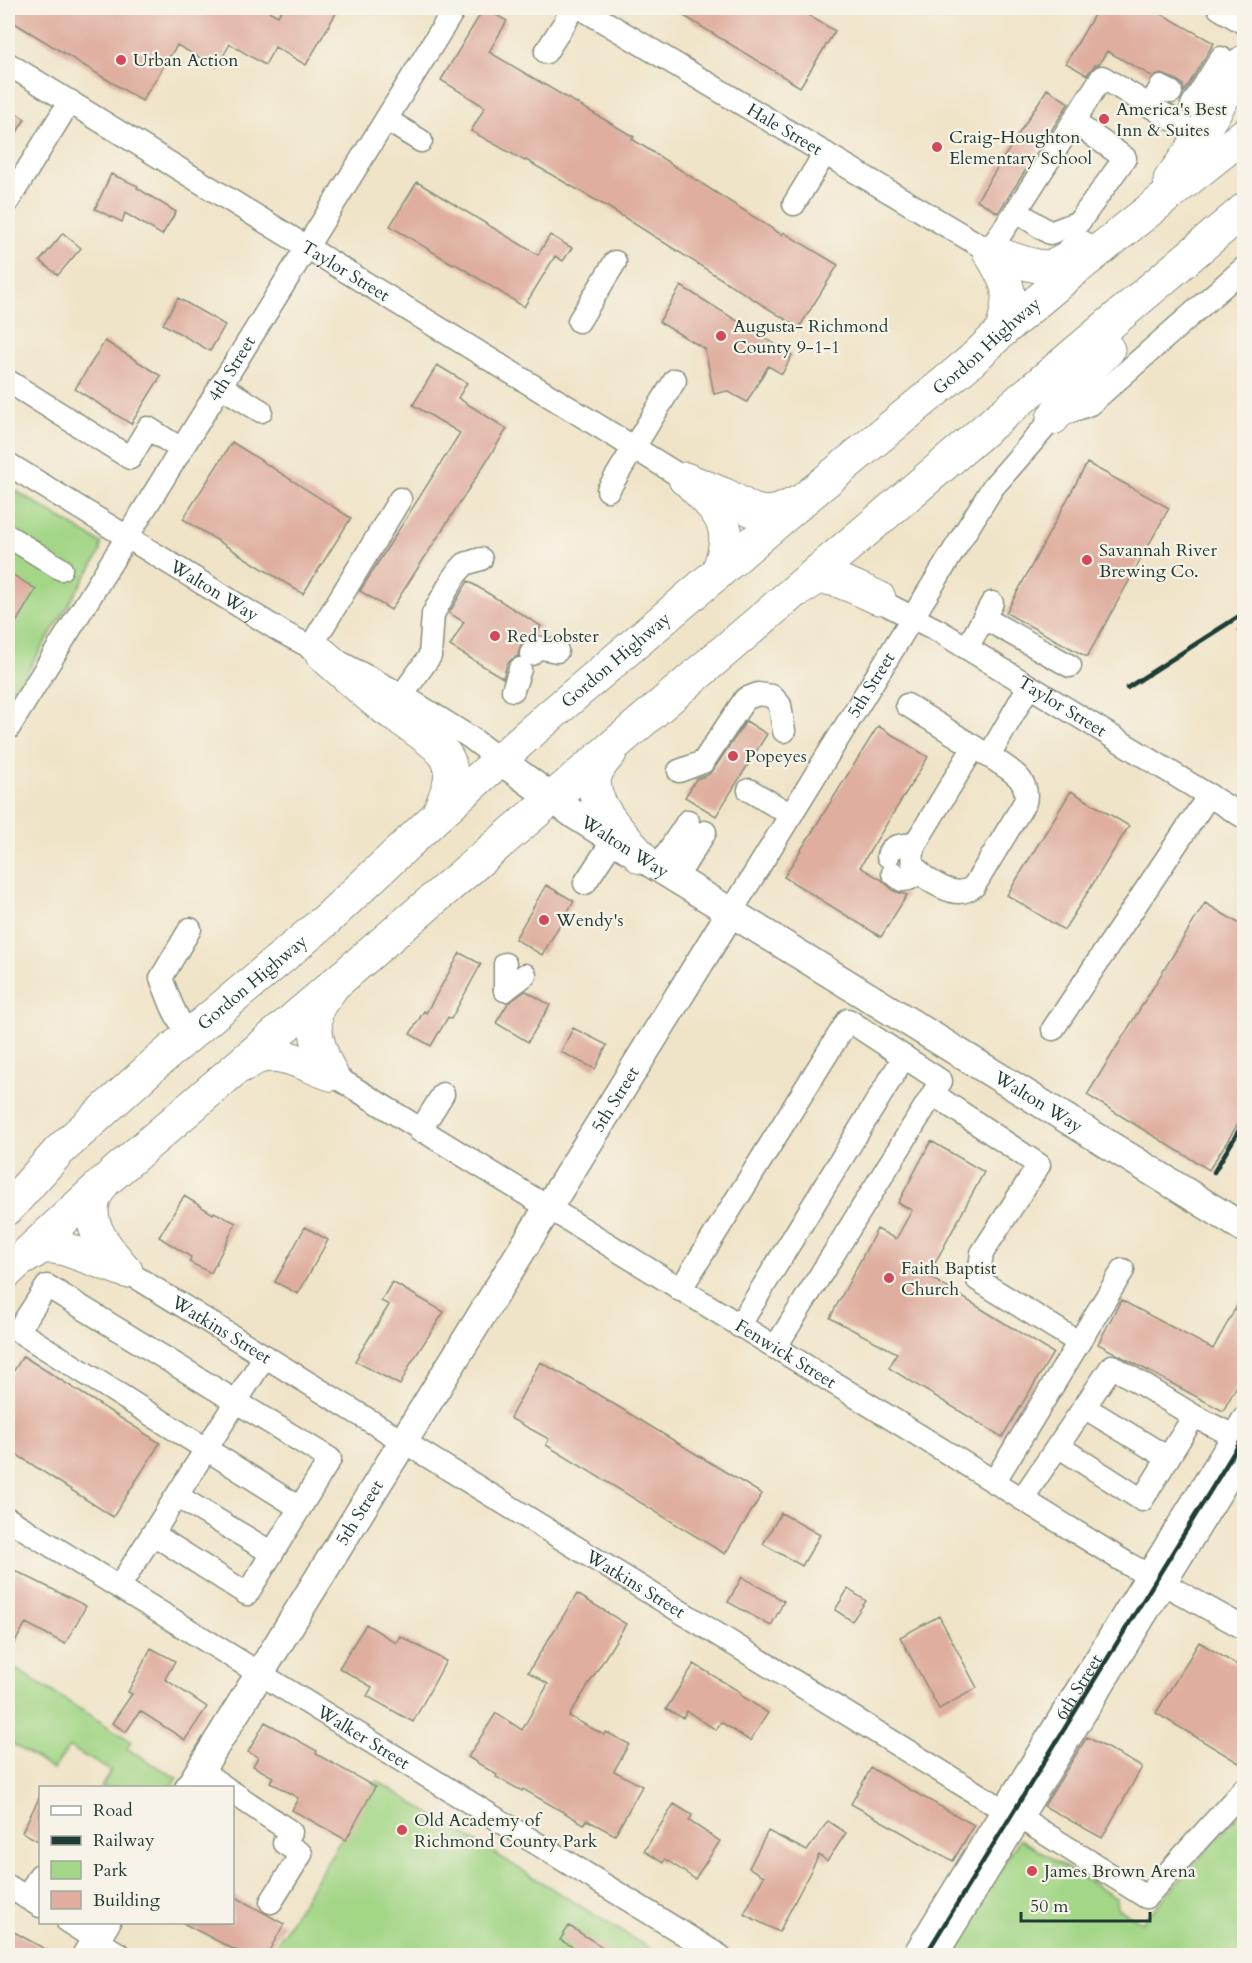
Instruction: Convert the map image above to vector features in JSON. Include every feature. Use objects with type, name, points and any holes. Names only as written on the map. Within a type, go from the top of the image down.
[{"type":"highway","points":[[1149,210],[1168,183],[1233,60]]},
{"type":"highway","name":"Gordon Highway","points":[[8,1208],[59,1151],[155,1064],[325,921],[531,732],[803,500],[971,361],[1002,330],[1149,210],[1200,119]]},
{"type":"highway","points":[[989,251],[1028,263],[1055,266],[1141,198],[1168,183]]},
{"type":"highway","points":[[1053,418],[1079,379],[1240,214]]},
{"type":"highway","points":[[11,1267],[104,1182],[334,984],[790,594],[1240,214]]},
{"type":"highway","points":[[989,251],[1005,276],[1009,289],[1008,308],[1002,330]]},
{"type":"highway","points":[[685,479],[725,495],[752,510],[765,513],[779,511],[803,500]]},
{"type":"highway","points":[[685,479],[716,509],[724,523],[725,551],[717,574]]},
{"type":"highway","points":[[879,598],[866,571],[863,556],[867,537],[885,514]]},
{"type":"highway","points":[[790,594],[817,579],[825,578],[836,580],[879,598]]},
{"type":"highway","points":[[316,651],[379,704],[431,741],[445,754],[449,763],[450,786],[438,815]]},
{"type":"highway","points":[[621,740],[599,767],[594,786],[600,806],[659,867]]},
{"type":"highway","points":[[330,1074],[322,1058],[316,1019],[317,1009],[334,984]]},
{"type":"highway","points":[[235,1069],[260,1057],[272,1056],[283,1057],[330,1074]]},
{"type":"highway","points":[[8,1174],[21,1167],[98,1100],[155,1064]]},
{"type":"highway","points":[[104,1182],[93,1202],[95,1226],[106,1247],[126,1271]]},
{"type":"highway","points":[[11,1267],[42,1247],[52,1247],[65,1249],[126,1271]]},
{"type":"main road","name":"Walton Way","points":[[501,760],[614,839],[1245,1228]]},
{"type":"main road","name":"5th Street","points":[[195,1779],[731,912]]},
{"type":"street","name":"4th Street","points":[[8,729],[455,8]]},
{"type":"street","points":[[546,52],[574,8]]},
{"type":"street","name":"Hale Street","points":[[581,8],[989,251]]},
{"type":"street","points":[[1219,8],[1245,23]]},
{"type":"street","name":"Taylor Street","points":[[8,64],[685,479]]},
{"type":"street","points":[[989,251],[1102,77],[1150,106],[1200,119]]},
{"type":"street","points":[[8,201],[70,101]]},
{"type":"street","points":[[387,120],[421,141]]},
{"type":"street","points":[[1016,211],[1050,232],[1079,222],[1125,158],[1074,122]]},
{"type":"street","points":[[794,204],[825,153]]},
{"type":"street","points":[[579,321],[615,262]]},
{"type":"street","points":[[1053,418],[1090,404],[1245,268]]},
{"type":"street","points":[[608,490],[675,380]]},
{"type":"street","points":[[8,381],[130,459],[148,428],[181,449]]},
{"type":"street","points":[[220,386],[261,411]]},
{"type":"street","name":"5th Street","points":[[731,912],[993,487],[1053,418]]},
{"type":"street","name":"Walton Way","points":[[8,464],[316,651],[402,695],[471,738],[501,760]]},
{"type":"street","points":[[316,651],[400,499]]},
{"type":"street","points":[[8,536],[61,569]]},
{"type":"street","points":[[402,695],[430,656],[433,614],[455,575],[465,564],[481,560]]},
{"type":"street","name":"Taylor Street","points":[[879,598],[967,648],[1245,817]]},
{"type":"street","points":[[967,648],[988,610],[1070,666]]},
{"type":"street","points":[[522,671],[536,647],[557,651]]},
{"type":"street","points":[[907,705],[982,752],[1016,774],[1025,786],[1027,793],[1025,802],[980,876],[970,889],[964,891],[952,891],[920,872],[913,864],[915,844],[982,752],[1029,686]]},
{"type":"street","points":[[679,771],[703,762],[745,699],[758,694],[772,696],[780,705],[784,731]]},
{"type":"street","points":[[749,790],[791,815]]},
{"type":"street","points":[[1053,1029],[1209,795]]},
{"type":"street","points":[[659,867],[696,826]]},
{"type":"street","points":[[585,883],[614,839]]},
{"type":"street","points":[[915,844],[899,846],[889,851],[890,865],[897,878],[902,880],[909,879],[920,872]]},
{"type":"street","points":[[190,929],[161,978],[177,1018],[190,1034]]},
{"type":"street","points":[[680,1290],[848,1020],[941,1081],[775,1348]]},
{"type":"street","points":[[739,1326],[904,1057]]},
{"type":"street","name":"Fenwick Street","points":[[330,1074],[1022,1499],[1245,1628]]},
{"type":"street","points":[[420,1131],[443,1094]]},
{"type":"street","points":[[933,1094],[1039,1165],[982,1253],[978,1280],[1078,1342]]},
{"type":"street","points":[[994,1482],[1123,1270]]},
{"type":"street","name":"Watkins Street","points":[[126,1271],[1146,1897],[1245,1789]]},
{"type":"street","points":[[153,1534],[247,1594],[272,1553],[300,1508],[330,1459],[47,1286],[18,1331],[300,1508]]},
{"type":"street","points":[[119,1587],[265,1356]]},
{"type":"street","points":[[1022,1499],[1112,1366],[1194,1416],[1239,1427]]},
{"type":"street","points":[[1084,1407],[1168,1458]]},
{"type":"street","points":[[1058,1446],[1143,1500],[1194,1416]]},
{"type":"street","name":"6th Street","points":[[913,1956],[1012,1814],[1157,1579],[1239,1427]]},
{"type":"street","name":"6th Street","points":[[1157,1579],[1245,1455]]},
{"type":"street","points":[[177,1496],[272,1553]]},
{"type":"street","name":"Walker Street","points":[[11,1528],[119,1587],[720,1956]]},
{"type":"street","points":[[195,1779],[219,1786]]},
{"type":"street","points":[[234,1793],[291,1832],[284,1843],[301,1854],[271,1902]]},
{"type":"street","name":"6th Street","points":[[936,1956],[1012,1814]]},
{"type":"street","points":[[8,1886],[34,1902],[39,1880]]},
{"type":"street","points":[[70,1924],[122,1956]]},
{"type":"green space","points":[[8,486],[101,543],[100,552],[94,563],[8,703]]},
{"type":"green space","points":[[16,1669],[131,1741],[127,1749],[177,1778],[172,1786],[102,1786],[111,1771],[69,1747],[53,1770],[8,1741],[8,1684]]},
{"type":"green space","name":"Old Academy of Richmond County Park","points":[[377,1781],[660,1955],[269,1956]]},
{"type":"green space","name":"James Brown Arena","points":[[1244,1809],[1244,1955],[940,1956],[1020,1839],[1117,1899],[1118,1909],[1142,1922]]},
{"type":"building","points":[[8,8],[263,8],[278,16],[283,8],[339,8],[306,65],[275,47],[265,65],[230,44],[217,67],[177,45],[142,101],[8,19]]},
{"type":"building","points":[[484,8],[507,21],[489,52],[634,137],[632,139],[782,235],[783,232],[838,265],[799,328],[611,209],[471,131],[485,107],[441,80]]},
{"type":"building","points":[[671,8],[796,8],[835,31],[800,87]]},
{"type":"building","points":[[1098,8],[1151,8],[1214,43],[1184,92],[1183,85],[1177,80],[1161,74],[1153,77],[1107,51],[1099,64],[1095,65],[1087,75],[1066,63]]},
{"type":"building","points":[[1047,89],[1069,103],[998,213],[977,200]]},
{"type":"building","points":[[8,108],[25,119],[8,147]]},
{"type":"building","points":[[111,174],[138,186],[137,188],[176,212],[162,235],[125,213],[122,222],[95,209]]},
{"type":"building","points":[[417,182],[538,255],[550,235],[572,248],[563,261],[555,256],[524,307],[390,226]]},
{"type":"building","points":[[63,233],[81,248],[58,275],[40,261]]},
{"type":"building","name":"Augusta- Richmond County 9-1-1","points":[[681,286],[792,355],[782,374],[768,366],[747,402],[727,391],[714,394],[705,349],[659,322]]},
{"type":"building","points":[[178,298],[225,325],[210,351],[163,324]]},
{"type":"building","points":[[105,341],[161,376],[131,424],[75,389]]},
{"type":"building","points":[[437,365],[467,383],[458,398],[507,429],[391,610],[360,591],[460,433],[413,405]]},
{"type":"building","points":[[232,442],[351,518],[303,594],[183,519]]},
{"type":"building","name":"Savannah River Brewing Co.","points":[[1087,463],[1169,508],[1087,657],[1006,613]]},
{"type":"building","points":[[8,572],[36,589],[8,636]]},
{"type":"building","name":"Red Lobster","points":[[468,581],[541,626],[536,634],[525,639],[518,656],[507,664],[503,678],[450,646],[464,622],[449,613]]},
{"type":"building","name":"Popeyes","points":[[746,721],[767,734],[716,816],[685,797],[696,779],[708,775],[714,769]]},
{"type":"building","points":[[878,726],[928,757],[860,867],[882,880],[894,891],[907,895],[881,937],[784,877]]},
{"type":"building","points":[[1071,791],[1129,826],[1064,930],[1007,895]]},
{"type":"building","name":"Wendy's","points":[[546,885],[574,901],[542,955],[515,939]]},
{"type":"building","points":[[1205,903],[1245,927],[1245,1113],[1209,1170],[1087,1095]]},
{"type":"building","points":[[460,953],[481,964],[451,1019],[448,1017],[431,1046],[410,1034],[424,1011],[426,1013]]},
{"type":"building","points":[[526,991],[550,1005],[528,1042],[496,1023],[508,1003]]},
{"type":"building","points":[[573,1028],[607,1045],[595,1069],[561,1052]]},
{"type":"building","points":[[931,1141],[984,1172],[928,1276],[1053,1353],[1002,1437],[889,1368],[897,1353],[830,1318],[877,1229],[896,1239],[912,1210],[898,1203]]},
{"type":"building","points":[[184,1196],[213,1214],[214,1212],[236,1223],[211,1273],[189,1262],[191,1257],[159,1237]]},
{"type":"building","points":[[305,1227],[328,1240],[298,1294],[275,1282]]},
{"type":"building","points":[[392,1282],[444,1312],[411,1363],[400,1385],[355,1361],[389,1305],[381,1301]]},
{"type":"building","points":[[1245,1291],[1245,1371],[1223,1411],[1098,1344],[1121,1300],[1213,1349]]},
{"type":"building","points":[[23,1356],[160,1443],[113,1517],[8,1449],[8,1380]]},
{"type":"building","points":[[540,1362],[584,1386],[762,1494],[725,1554],[546,1445],[549,1439],[510,1418]]},
{"type":"building","points":[[781,1513],[820,1535],[802,1566],[763,1544]]},
{"type":"building","points":[[16,1571],[86,1606],[65,1644],[26,1623],[8,1654],[8,1575],[12,1577]]},
{"type":"building","points":[[742,1577],[784,1601],[771,1626],[728,1602]]},
{"type":"building","points":[[848,1589],[866,1601],[852,1621],[835,1610]]},
{"type":"building","points":[[577,1594],[626,1624],[569,1716],[604,1735],[606,1732],[629,1744],[614,1771],[642,1786],[615,1835],[587,1820],[584,1824],[523,1789],[522,1791],[496,1777],[497,1775],[468,1757],[496,1713],[522,1730],[548,1684],[528,1672]]},
{"type":"building","points":[[939,1616],[977,1688],[939,1709],[900,1637]]},
{"type":"building","points":[[366,1624],[396,1643],[400,1636],[446,1661],[413,1722],[367,1696],[372,1687],[339,1668]]},
{"type":"building","points":[[1199,1642],[1245,1670],[1245,1754],[1239,1763],[1156,1713]]},
{"type":"building","points":[[151,1648],[175,1661],[165,1679],[207,1707],[185,1740],[140,1711],[126,1732],[112,1723],[132,1694],[128,1692]]},
{"type":"building","points":[[694,1664],[740,1692],[739,1694],[768,1713],[750,1741],[721,1722],[716,1730],[687,1711],[683,1718],[666,1709]]},
{"type":"building","points":[[265,1722],[375,1787],[346,1840],[292,1810],[298,1798],[270,1782],[273,1777],[253,1766],[258,1757],[248,1752]]},
{"type":"building","points":[[1087,1737],[1142,1767],[1102,1838],[1044,1806]]},
{"type":"building","points":[[871,1768],[974,1825],[953,1861],[851,1804]]},
{"type":"building","points":[[39,1798],[39,1841],[22,1832]]},
{"type":"building","points":[[674,1804],[692,1815],[689,1821],[720,1841],[695,1879],[665,1859],[663,1863],[644,1851]]},
{"type":"building","points":[[828,1821],[846,1833],[827,1861],[819,1855],[779,1932],[744,1914],[764,1876],[749,1868],[768,1831],[807,1851]]},
{"type":"building","points":[[234,1896],[284,1924],[266,1956],[246,1956],[185,1924],[234,1924]]},
{"type":"building","points":[[569,1926],[617,1956],[568,1956],[573,1947],[560,1940]]},
{"type":"building","points":[[12,1931],[58,1956],[8,1956],[8,1939]]},
{"type":"railway","points":[[1127,688],[1244,613]]},
{"type":"railway","points":[[1240,630],[1244,627]]},
{"type":"railway","points":[[1214,1172],[1244,1122]]},
{"type":"railway","points":[[925,1956],[1244,1436]]},
{"type":"place","name":"Urban Action","points":[[121,60]]},
{"type":"place","name":"America's Best Inn & Suites","points":[[1104,119]]},
{"type":"place","name":"Craig-Houghton Elementary School","points":[[937,147]]},
{"type":"place","name":"Augusta- Richmond County 9-1-1","points":[[721,336]]},
{"type":"place","name":"Savannah River Brewing Co.","points":[[1087,560]]},
{"type":"place","name":"Red Lobster","points":[[495,636]]},
{"type":"place","name":"Popeyes","points":[[733,756]]},
{"type":"place","name":"Wendy's","points":[[544,920]]},
{"type":"place","name":"Faith Baptist Church","points":[[889,1278]]},
{"type":"place","name":"Old Academy of Richmond County Park","points":[[402,1830]]},
{"type":"place","name":"James Brown Arena","points":[[1032,1871]]}]
